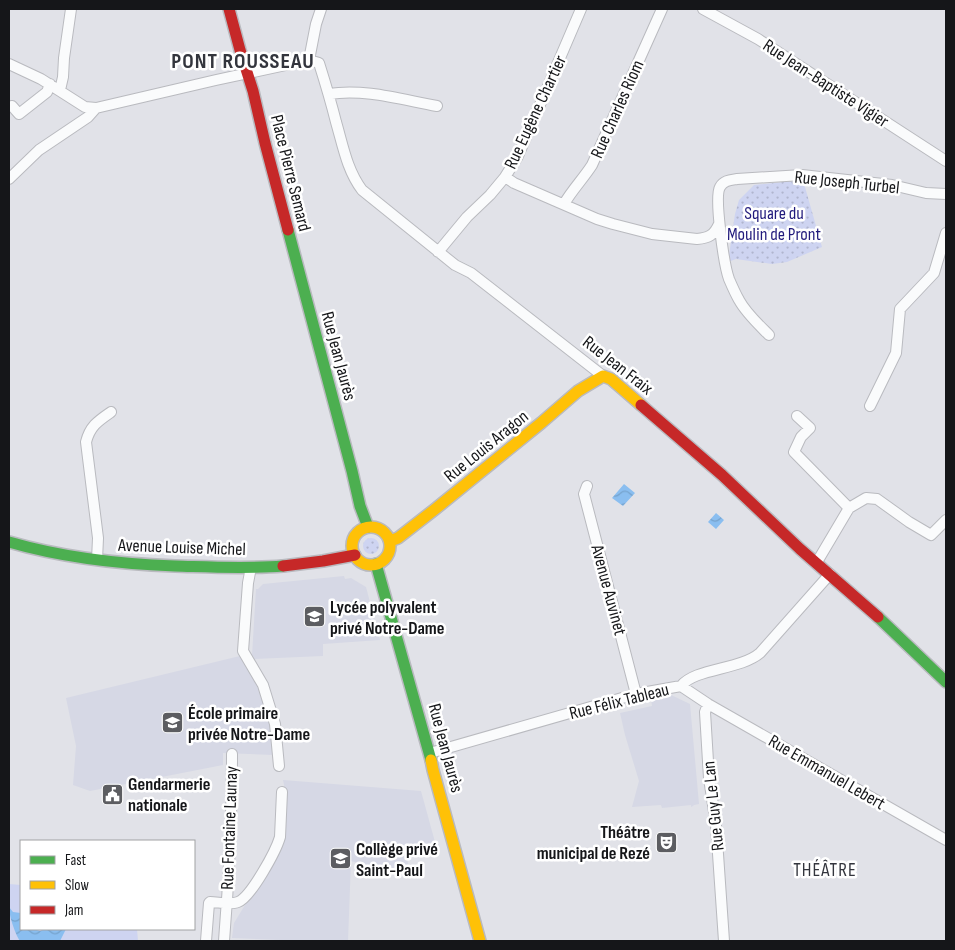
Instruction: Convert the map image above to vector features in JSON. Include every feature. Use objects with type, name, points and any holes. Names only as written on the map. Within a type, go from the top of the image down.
[{"type":"street","points":[[12,106],[19,114],[55,87],[63,77],[71,9]]},
{"type":"street","name":"Place Pierre Semard","points":[[229,9],[253,91],[301,281]]},
{"type":"street","points":[[9,64],[55,87],[85,107],[96,108],[309,60],[321,9]]},
{"type":"street","name":"Rue Eugène Chartier","points":[[438,252],[505,177],[518,156],[581,9]]},
{"type":"street","name":"Rue Charles Riom","points":[[564,204],[592,165],[662,9]]},
{"type":"street","name":"Rue Jean-Baptiste Vigier","points":[[703,9],[758,38],[946,161]]},
{"type":"street","name":"Rue Jean Fraix","points":[[309,60],[319,63],[348,167],[362,190],[455,265],[471,273],[603,376],[611,379],[722,475],[800,549],[866,606],[946,682]]},
{"type":"street","points":[[329,94],[339,92],[368,93],[437,106]]},
{"type":"street","points":[[9,179],[38,150],[88,117],[96,108]]},
{"type":"street","name":"Rue Joseph Turbel","points":[[719,224],[718,190],[723,183],[730,180],[802,174],[892,186],[926,193],[946,194]]},
{"type":"street","points":[[505,177],[514,183],[597,219],[652,234],[698,239],[713,235],[719,224]]},
{"type":"street","points":[[719,224],[731,283],[744,308],[769,335]]},
{"type":"street","points":[[870,406],[896,353],[900,309],[934,273],[946,233]]},
{"type":"street","name":"Rue Jean Jaurès","points":[[301,281],[357,494],[368,527]]},
{"type":"street","name":"Rue Louis Aragon","points":[[390,541],[398,538],[434,510],[578,391],[603,376]]},
{"type":"street","points":[[97,560],[98,538],[86,442],[88,433],[95,424],[111,412]]},
{"type":"street","points":[[797,416],[810,428],[801,437],[794,452],[849,508]]},
{"type":"street","name":"Avenue Auvinet","points":[[587,486],[584,494],[636,694]]},
{"type":"street","points":[[817,562],[849,508],[866,498],[877,499],[930,535],[946,520]]},
{"type":"street","points":[[368,527],[382,530],[390,541],[390,550],[387,557],[376,564],[369,565],[360,561],[355,555],[352,546],[354,538],[359,532],[368,527]]},
{"type":"street","name":"Avenue Louise Michel","points":[[9,542],[53,554],[97,560],[171,566],[227,568],[306,564],[355,555]]},
{"type":"street","name":"Rue Jean Jaurès","points":[[376,564],[430,753],[480,941]]},
{"type":"street","points":[[251,567],[243,651],[263,685],[276,724],[279,766]]},
{"type":"street","name":"Rue Félix Tableau","points":[[430,753],[636,694],[681,686],[685,680],[749,661],[766,646],[830,574]]},
{"type":"street","points":[[681,686],[708,704]]},
{"type":"street","name":"Rue Emmanuel Lebert","points":[[708,704],[946,840]]},
{"type":"street","name":"Rue Guy Le Lan","points":[[708,704],[704,712],[709,778],[716,825],[724,941]]},
{"type":"street","name":"Rue Fontaine Launay","points":[[224,941],[232,754]]},
{"type":"street","points":[[227,902],[234,903],[240,901],[248,894],[267,865],[278,843],[280,837],[282,792]]},
{"type":"street","name":"Rue Fontaine Launay","points":[[206,941],[208,903],[227,902]]},
{"type":"shaded area","name":"Lycée polyvalent privé Notre-Dame","points":[[344,576],[345,579],[351,578],[366,587],[380,640],[323,644],[323,656],[254,659],[252,656],[256,589],[263,584]]},
{"type":"shaded area","name":"École primaire privée Notre-Dame","points":[[240,656],[258,684],[273,726],[274,755],[223,753],[223,765],[90,791],[73,785],[76,746],[66,698]]},
{"type":"shaded area","points":[[669,694],[690,704],[699,804],[691,807],[691,805],[662,808],[661,805],[632,807],[639,781],[620,713],[652,706],[651,699]]},
{"type":"shaded area","name":"Collège privé Saint-Paul","points":[[283,780],[421,791],[435,842],[405,849],[410,872],[398,873],[351,861],[348,941],[232,938],[234,923],[283,843],[286,794]]},
{"type":"green space","name":"Square du Moulin de Pront","points":[[803,180],[822,247],[787,262],[772,264],[736,259],[728,262],[739,200],[754,185]]},
{"type":"green space","points":[[368,538],[374,538],[379,543],[377,552],[368,554],[363,549],[363,543]]},
{"type":"green space","points":[[9,884],[20,885],[20,930],[137,930],[138,941],[9,941]]},
{"type":"water","points":[[624,484],[635,493],[623,506],[612,498]]},
{"type":"water","points":[[716,513],[724,520],[716,529],[708,522]]},
{"type":"water","points":[[9,907],[13,912],[20,913],[20,930],[66,930],[60,941],[20,941],[10,915]]},
{"type":"traffic: fast","points":[[288,230],[360,506],[368,527]]},
{"type":"traffic: fast","points":[[9,542],[71,556],[133,564],[229,568],[283,566]]},
{"type":"traffic: fast","points":[[376,564],[431,760]]},
{"type":"traffic: fast","points":[[878,617],[946,682]]},
{"type":"traffic: slow","points":[[390,541],[398,538],[434,510],[578,391],[603,376],[611,379],[641,405]]},
{"type":"traffic: slow","points":[[371,527],[378,528],[384,533],[389,539],[390,546],[389,553],[384,559],[378,564],[371,565],[364,564],[358,559],[353,553],[352,546],[353,539],[358,533],[364,528],[371,527]]},
{"type":"traffic: slow","points":[[431,760],[480,941]]},
{"type":"traffic: jam","points":[[229,9],[253,91],[288,230]]},
{"type":"traffic: jam","points":[[641,405],[722,475],[800,549],[878,617]]},
{"type":"traffic: jam","points":[[283,566],[355,555]]},
{"type":"place","name":"Lycée polyvalent privé Notre-Dame","points":[[314,617]]},
{"type":"place","name":"École primaire privée Notre-Dame","points":[[172,723]]},
{"type":"place","name":"Gendarmerie nationale","points":[[112,794]]},
{"type":"place","name":"Théâtre municipal de Rezé","points":[[666,842]]},
{"type":"place","name":"Collège privé Saint-Paul","points":[[340,859]]},
{"type":"district","name":"PONT ROUSSEAU","points":[[243,60]]},
{"type":"district","name":"THÉÂTRE","points":[[825,869]]}]
